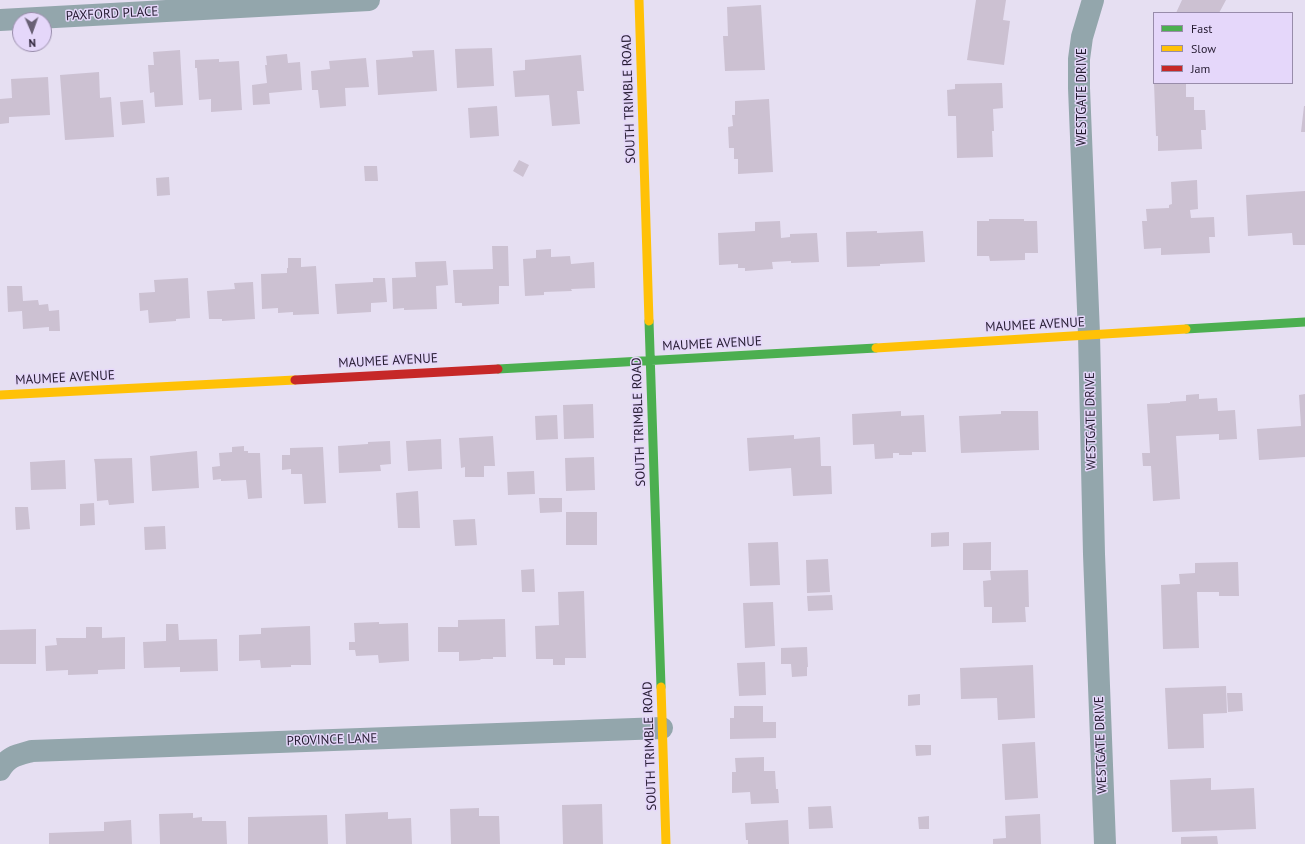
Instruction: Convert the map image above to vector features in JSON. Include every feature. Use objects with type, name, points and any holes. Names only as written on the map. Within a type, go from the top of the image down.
[{"type":"street","name":"PAXFORD PLACE","points":[[0,20],[369,0]]},
{"type":"street","name":"SOUTH TRIMBLE ROAD","points":[[639,0],[666,844]]},
{"type":"street","name":"WESTGATE DRIVE","points":[[1093,0],[1082,37],[1079,59],[1089,334],[1094,554],[1105,844]]},
{"type":"street","name":"MAUMEE AVENUE","points":[[0,394],[650,361],[1305,322]]},
{"type":"street","name":"PROVINCE LANE","points":[[2,766],[16,755],[32,751],[662,728]]},
{"type":"building","points":[[976,0],[1006,0],[1003,20],[1010,21],[1004,65],[967,60]]},
{"type":"building","points":[[1182,0],[1226,0],[1220,12],[1176,12]]},
{"type":"building","points":[[761,5],[765,70],[725,71],[723,36],[728,36],[727,7]]},
{"type":"building","points":[[492,48],[494,86],[457,88],[455,49]]},
{"type":"building","points":[[180,50],[183,105],[155,107],[154,92],[150,93],[148,65],[154,65],[153,52]]},
{"type":"building","points":[[434,50],[437,91],[378,95],[376,60],[413,57],[412,51]]},
{"type":"building","points":[[287,54],[288,63],[300,62],[302,90],[269,93],[270,104],[253,105],[252,85],[267,83],[265,65],[267,65],[266,56]]},
{"type":"building","points":[[581,55],[584,91],[577,91],[580,124],[552,126],[549,95],[515,97],[513,71],[525,70],[525,60]]},
{"type":"building","points":[[366,58],[369,87],[345,88],[346,106],[320,108],[318,90],[312,90],[311,71],[330,69],[329,61]]},
{"type":"building","points":[[219,59],[219,62],[239,61],[242,110],[211,112],[211,99],[199,100],[195,60]]},
{"type":"building","points":[[99,72],[100,98],[111,97],[114,137],[65,140],[60,75]]},
{"type":"building","points":[[48,77],[50,115],[9,117],[9,123],[0,124],[0,99],[12,98],[11,79]]},
{"type":"building","points":[[1002,83],[1003,108],[993,109],[993,157],[957,158],[956,116],[948,116],[947,90],[955,89],[955,84]]},
{"type":"building","points":[[1154,84],[1186,84],[1186,97],[1194,97],[1194,110],[1205,110],[1206,130],[1201,130],[1202,149],[1158,151],[1158,136],[1156,136]]},
{"type":"building","points":[[769,99],[773,172],[738,174],[738,159],[734,159],[734,148],[729,148],[728,127],[733,126],[732,115],[735,115],[735,101]]},
{"type":"building","points":[[143,100],[145,123],[122,125],[120,102]]},
{"type":"building","points":[[497,106],[499,136],[470,138],[468,108]]},
{"type":"building","points":[[1304,106],[1305,132],[1301,132]]},
{"type":"building","points":[[519,160],[529,165],[523,177],[513,171]]},
{"type":"building","points":[[364,166],[377,166],[378,181],[365,181]]},
{"type":"building","points":[[169,177],[170,195],[157,196],[156,178]]},
{"type":"building","points":[[1197,180],[1198,209],[1190,210],[1191,218],[1214,217],[1215,237],[1209,237],[1210,253],[1161,255],[1161,248],[1144,249],[1142,221],[1147,221],[1146,209],[1169,208],[1169,205],[1172,204],[1171,182]]},
{"type":"building","points":[[1305,191],[1305,245],[1293,245],[1292,233],[1248,236],[1246,195]]},
{"type":"building","points":[[989,219],[1024,219],[1024,221],[1037,221],[1038,253],[1025,253],[1025,260],[990,261],[989,256],[977,256],[977,221],[989,221]]},
{"type":"building","points":[[780,221],[781,238],[790,237],[790,234],[817,233],[819,262],[772,262],[773,269],[745,271],[745,268],[738,268],[738,264],[719,265],[718,233],[755,231],[755,222]]},
{"type":"building","points":[[877,231],[877,233],[923,231],[925,262],[847,267],[846,232]]},
{"type":"building","points":[[492,246],[508,246],[509,286],[499,286],[499,304],[462,306],[462,303],[455,303],[453,270],[493,269]]},
{"type":"building","points":[[551,249],[551,257],[570,256],[571,264],[594,262],[595,288],[544,292],[544,295],[525,296],[523,259],[536,258],[536,250]]},
{"type":"building","points":[[288,258],[301,258],[301,267],[316,266],[319,314],[293,315],[293,312],[278,313],[278,308],[262,309],[261,274],[287,273]]},
{"type":"building","points":[[446,261],[448,285],[436,286],[437,309],[393,309],[392,278],[416,277],[415,262]]},
{"type":"building","points":[[188,278],[190,318],[176,319],[176,321],[149,323],[148,310],[140,311],[139,293],[155,292],[154,280]]},
{"type":"building","points":[[373,278],[385,278],[387,302],[371,303],[371,312],[337,314],[335,284],[373,282]]},
{"type":"building","points":[[253,282],[255,319],[222,321],[222,319],[209,319],[207,291],[235,289],[234,283]]},
{"type":"building","points":[[7,286],[22,286],[23,301],[38,300],[39,305],[48,304],[49,311],[59,310],[60,331],[49,331],[49,327],[23,329],[22,311],[8,312]]},
{"type":"building","points":[[1199,394],[1199,399],[1217,398],[1218,411],[1235,410],[1237,439],[1219,440],[1219,434],[1176,436],[1180,499],[1153,501],[1151,466],[1143,466],[1142,453],[1150,453],[1147,404],[1186,401],[1186,395]]},
{"type":"building","points":[[1305,394],[1305,457],[1259,460],[1257,429],[1301,426],[1299,395]]},
{"type":"building","points":[[593,404],[594,438],[564,439],[563,405]]},
{"type":"building","points":[[901,411],[901,416],[924,415],[926,452],[912,452],[912,455],[899,455],[899,453],[893,453],[893,458],[875,459],[874,444],[853,445],[852,414]]},
{"type":"building","points":[[1001,411],[1038,411],[1039,450],[961,453],[959,416],[1001,414]]},
{"type":"building","points":[[557,415],[558,439],[536,440],[535,416]]},
{"type":"building","points":[[794,435],[794,439],[820,437],[821,466],[831,466],[832,494],[793,496],[791,468],[749,471],[747,438]]},
{"type":"building","points":[[493,436],[495,466],[484,466],[484,477],[465,477],[465,467],[461,468],[459,438]]},
{"type":"building","points":[[441,439],[442,469],[408,471],[406,441]]},
{"type":"building","points":[[390,441],[391,464],[380,465],[381,471],[339,473],[338,446]]},
{"type":"building","points":[[244,446],[244,451],[248,451],[248,453],[260,453],[262,498],[248,499],[246,480],[213,480],[212,467],[220,466],[219,453],[232,452],[232,447]]},
{"type":"building","points":[[323,447],[326,503],[304,504],[302,474],[291,474],[291,469],[282,470],[282,455],[290,455],[290,448]]},
{"type":"building","points":[[197,451],[199,488],[152,491],[150,456]]},
{"type":"building","points":[[594,457],[595,490],[566,491],[565,458]]},
{"type":"building","points":[[132,458],[134,503],[109,505],[108,500],[97,501],[94,459]]},
{"type":"building","points":[[65,460],[66,489],[31,490],[30,462]]},
{"type":"building","points":[[534,471],[535,494],[508,495],[507,472]]},
{"type":"building","points":[[418,491],[420,528],[398,528],[396,493]]},
{"type":"building","points":[[539,498],[562,498],[562,512],[540,513]]},
{"type":"building","points":[[94,503],[95,525],[80,526],[80,504]]},
{"type":"building","points":[[15,507],[28,507],[30,529],[16,530]]},
{"type":"building","points":[[566,512],[597,512],[597,545],[566,545]]},
{"type":"building","points":[[475,519],[477,545],[455,546],[453,520]]},
{"type":"building","points":[[165,526],[166,549],[145,550],[144,527]]},
{"type":"building","points":[[949,532],[949,546],[931,547],[931,533]]},
{"type":"building","points":[[778,542],[780,585],[750,586],[748,543]]},
{"type":"building","points":[[991,542],[991,570],[963,570],[963,543]]},
{"type":"building","points":[[828,559],[830,592],[807,593],[806,560]]},
{"type":"building","points":[[1238,562],[1239,596],[1219,596],[1219,592],[1197,592],[1199,648],[1163,649],[1161,585],[1180,584],[1179,574],[1195,573],[1195,563]]},
{"type":"building","points":[[534,569],[535,592],[522,592],[521,570]]},
{"type":"building","points":[[1028,570],[1029,607],[1025,607],[1026,622],[992,623],[992,607],[984,607],[983,581],[991,580],[990,571]]},
{"type":"building","points":[[584,591],[586,658],[565,658],[565,665],[553,665],[553,659],[536,659],[535,626],[559,625],[558,592]]},
{"type":"building","points":[[832,595],[833,610],[808,611],[807,596]]},
{"type":"building","points":[[773,602],[775,646],[745,648],[743,603]]},
{"type":"building","points":[[505,619],[506,657],[459,661],[459,652],[438,652],[438,627],[458,627],[458,620]]},
{"type":"building","points":[[379,622],[379,624],[408,623],[409,661],[379,663],[378,655],[356,656],[355,650],[349,650],[349,642],[355,642],[354,623]]},
{"type":"building","points":[[166,624],[178,624],[179,640],[217,639],[218,671],[180,672],[180,667],[144,668],[143,642],[166,641]]},
{"type":"building","points":[[310,626],[311,665],[261,668],[260,660],[239,661],[239,635],[261,634],[261,628]]},
{"type":"building","points":[[86,627],[102,627],[102,638],[125,637],[125,669],[98,670],[98,674],[68,675],[68,670],[46,671],[45,646],[57,645],[56,638],[86,638]]},
{"type":"building","points":[[36,629],[36,664],[0,664],[0,630]]},
{"type":"building","points":[[807,647],[807,676],[792,677],[791,664],[781,664],[781,648]]},
{"type":"building","points":[[765,662],[766,695],[739,696],[737,663]]},
{"type":"building","points":[[1033,665],[1035,718],[998,720],[997,698],[961,699],[960,668]]},
{"type":"building","points":[[1226,686],[1227,713],[1203,714],[1204,748],[1168,749],[1165,688]]},
{"type":"building","points":[[1227,693],[1242,693],[1243,711],[1228,712]]},
{"type":"building","points":[[920,694],[920,705],[908,706],[908,695]]},
{"type":"building","points":[[734,706],[763,706],[763,722],[776,722],[776,738],[730,739],[730,718],[734,718]]},
{"type":"building","points":[[1035,742],[1038,798],[1005,800],[1002,744]]},
{"type":"building","points":[[915,745],[931,745],[931,755],[916,756]]},
{"type":"building","points":[[764,757],[764,771],[775,771],[776,789],[778,789],[779,803],[751,804],[750,792],[732,793],[732,772],[736,772],[735,758]]},
{"type":"building","points":[[1211,778],[1211,790],[1254,788],[1256,829],[1172,832],[1170,780]]},
{"type":"building","points":[[602,804],[603,844],[563,844],[562,805]]},
{"type":"building","points":[[831,806],[833,828],[809,829],[808,807]]},
{"type":"building","points":[[479,808],[479,816],[499,816],[500,844],[451,844],[450,809]]},
{"type":"building","points":[[388,812],[388,819],[411,818],[412,844],[346,844],[345,814]]},
{"type":"building","points":[[193,813],[193,818],[202,817],[202,821],[226,821],[227,844],[160,844],[159,814]]},
{"type":"building","points":[[1040,814],[1041,844],[993,844],[993,839],[1006,838],[1005,816]]},
{"type":"building","points":[[327,815],[328,844],[248,844],[248,817]]},
{"type":"building","points":[[929,816],[929,829],[919,829],[918,817]]},
{"type":"building","points":[[131,820],[132,844],[49,844],[49,833],[104,831],[104,822]]},
{"type":"building","points":[[788,820],[789,844],[748,844],[748,840],[746,840],[745,823]]},
{"type":"building","points":[[1217,836],[1218,844],[1181,844],[1181,837]]},
{"type":"traffic: fast","points":[[649,321],[661,687]]},
{"type":"traffic: fast","points":[[1186,329],[1305,322]]},
{"type":"traffic: fast","points":[[498,369],[876,348]]},
{"type":"traffic: slow","points":[[639,0],[649,321]]},
{"type":"traffic: slow","points":[[876,348],[1186,329]]},
{"type":"traffic: slow","points":[[0,395],[295,380]]},
{"type":"traffic: slow","points":[[661,687],[666,844]]},
{"type":"traffic: jam","points":[[295,380],[498,369]]}]
